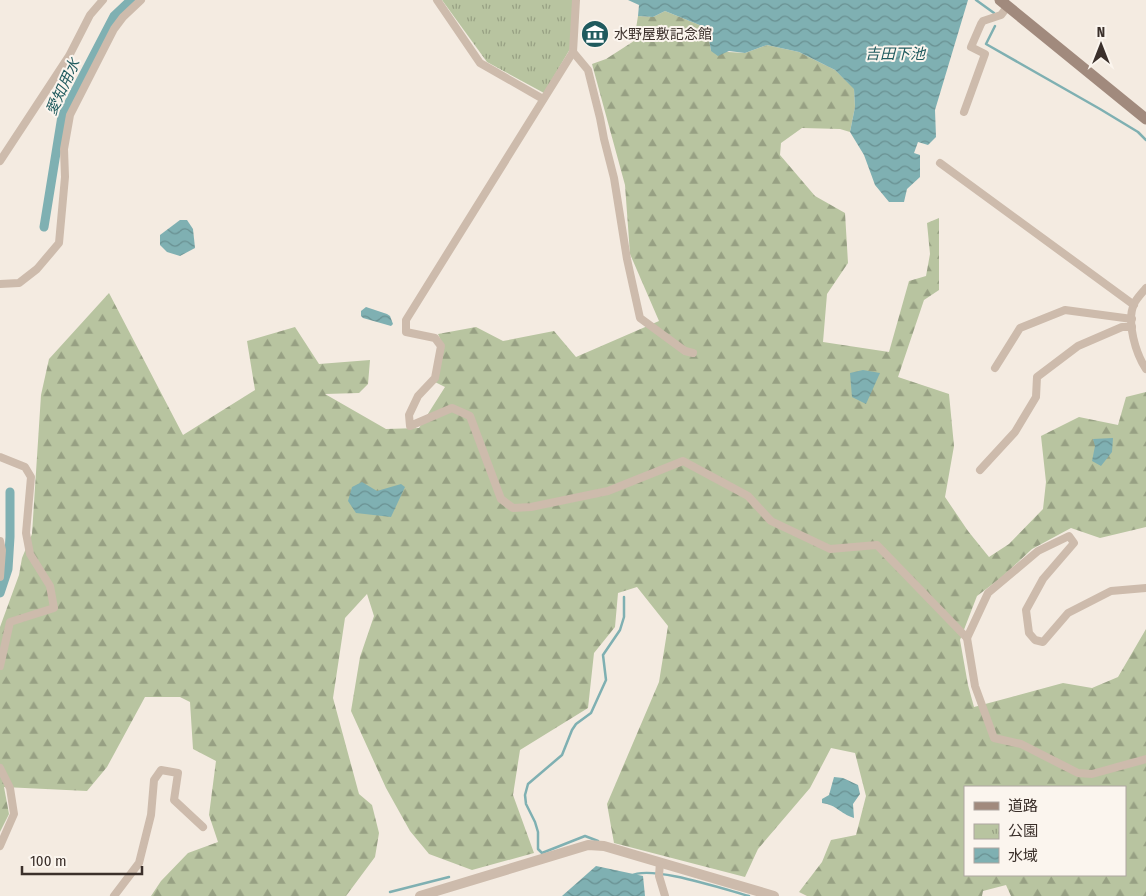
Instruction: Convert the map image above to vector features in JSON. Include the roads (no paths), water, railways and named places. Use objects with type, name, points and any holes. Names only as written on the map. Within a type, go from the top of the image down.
[{"type":"main road","points":[[1004,3],[1146,119]]},
{"type":"street","points":[[0,161],[69,56],[93,10],[103,0]]},
{"type":"street","points":[[0,284],[19,283],[38,269],[59,243],[65,177],[64,147],[70,114],[114,29],[123,17],[141,0]]},
{"type":"street","points":[[436,0],[480,63],[543,99]]},
{"type":"street","points":[[576,0],[573,52],[406,320],[406,332],[435,338],[440,346],[435,378],[418,396],[409,415],[410,426],[452,408],[470,416],[500,499],[513,508],[531,507],[608,491],[683,461],[748,496],[771,521],[830,549],[877,545],[968,638]]},
{"type":"street","points":[[964,112],[985,54],[971,47],[978,26],[983,21],[1001,15],[1004,3]]},
{"type":"street","points":[[573,52],[588,70],[614,178],[627,258],[640,318],[685,351],[693,353]]},
{"type":"street","points":[[940,163],[1134,305]]},
{"type":"street","points":[[1146,288],[1134,305],[1132,323],[1134,342],[1146,369]]},
{"type":"street","points":[[995,368],[1020,328],[1065,310],[1132,323]]},
{"type":"street","points":[[980,470],[1015,432],[1036,397],[1037,377],[1078,346],[1132,323]]},
{"type":"street","points":[[0,457],[25,467],[31,476],[26,533],[30,554],[50,586],[54,608],[10,622],[0,666]]},
{"type":"street","points":[[1146,588],[1111,591],[1068,613],[1043,642],[1035,640],[1029,633],[1026,610],[1043,579],[1074,543],[1068,536],[1038,551],[988,593],[968,638],[975,686],[994,738],[1021,744],[1078,773],[1092,774],[1146,759]]},
{"type":"street","points":[[0,541],[2,550],[0,577]]},
{"type":"street","points":[[0,768],[10,788],[14,814],[0,846]]},
{"type":"street","points":[[114,896],[139,864],[151,815],[154,780],[161,770],[178,773],[174,800],[203,827]]},
{"type":"street","points":[[420,896],[588,845],[604,846],[774,896]]},
{"type":"street","points":[[660,862],[659,876],[665,896]]},
{"type":"water","name":"吉田下池","points":[[628,0],[968,0],[935,110],[936,137],[928,145],[918,142],[914,153],[920,155],[920,177],[907,189],[904,202],[889,202],[875,185],[864,155],[850,132],[855,107],[854,89],[835,70],[799,52],[767,45],[745,53],[729,51],[718,56],[711,51],[707,28],[665,11],[653,17],[638,16],[639,5]]},
{"type":"water","points":[[180,220],[187,220],[193,229],[195,248],[180,256],[167,252],[160,245],[160,235]]},
{"type":"water","points":[[366,307],[387,314],[390,316],[393,324],[391,326],[363,318],[361,311]]},
{"type":"water","points":[[863,370],[880,373],[866,404],[852,397],[850,373]]},
{"type":"water","points":[[1113,438],[1112,452],[1101,466],[1092,461],[1095,446],[1093,439]]},
{"type":"water","points":[[362,482],[377,491],[401,484],[405,487],[391,517],[356,513],[348,501],[352,487]]},
{"type":"water","points":[[834,777],[843,778],[858,785],[860,794],[853,804],[854,818],[831,805],[822,803],[822,799],[829,795]]},
{"type":"water","points":[[596,866],[643,876],[645,896],[562,896]]},
{"type":"waterway","name":"愛知用水","points":[[44,227],[62,116],[114,16],[131,0]]},
{"type":"waterway","points":[[976,0],[994,13]]},
{"type":"waterway","points":[[995,26],[986,44],[1100,109],[1138,132],[1146,140]]},
{"type":"waterway","name":"愛知用水","points":[[0,593],[8,569],[10,492]]},
{"type":"waterway","points":[[598,841],[585,836],[542,853],[538,849],[538,832],[526,804],[525,795],[528,784],[562,755],[576,724],[591,713],[606,680],[603,655],[620,630],[624,617],[624,597]]},
{"type":"waterway","points":[[631,876],[641,873],[671,875],[749,896]]},
{"type":"waterway","points":[[390,892],[449,877]]},
{"type":"place","name":"水野屋敷記念館","points":[[595,34]]}]
